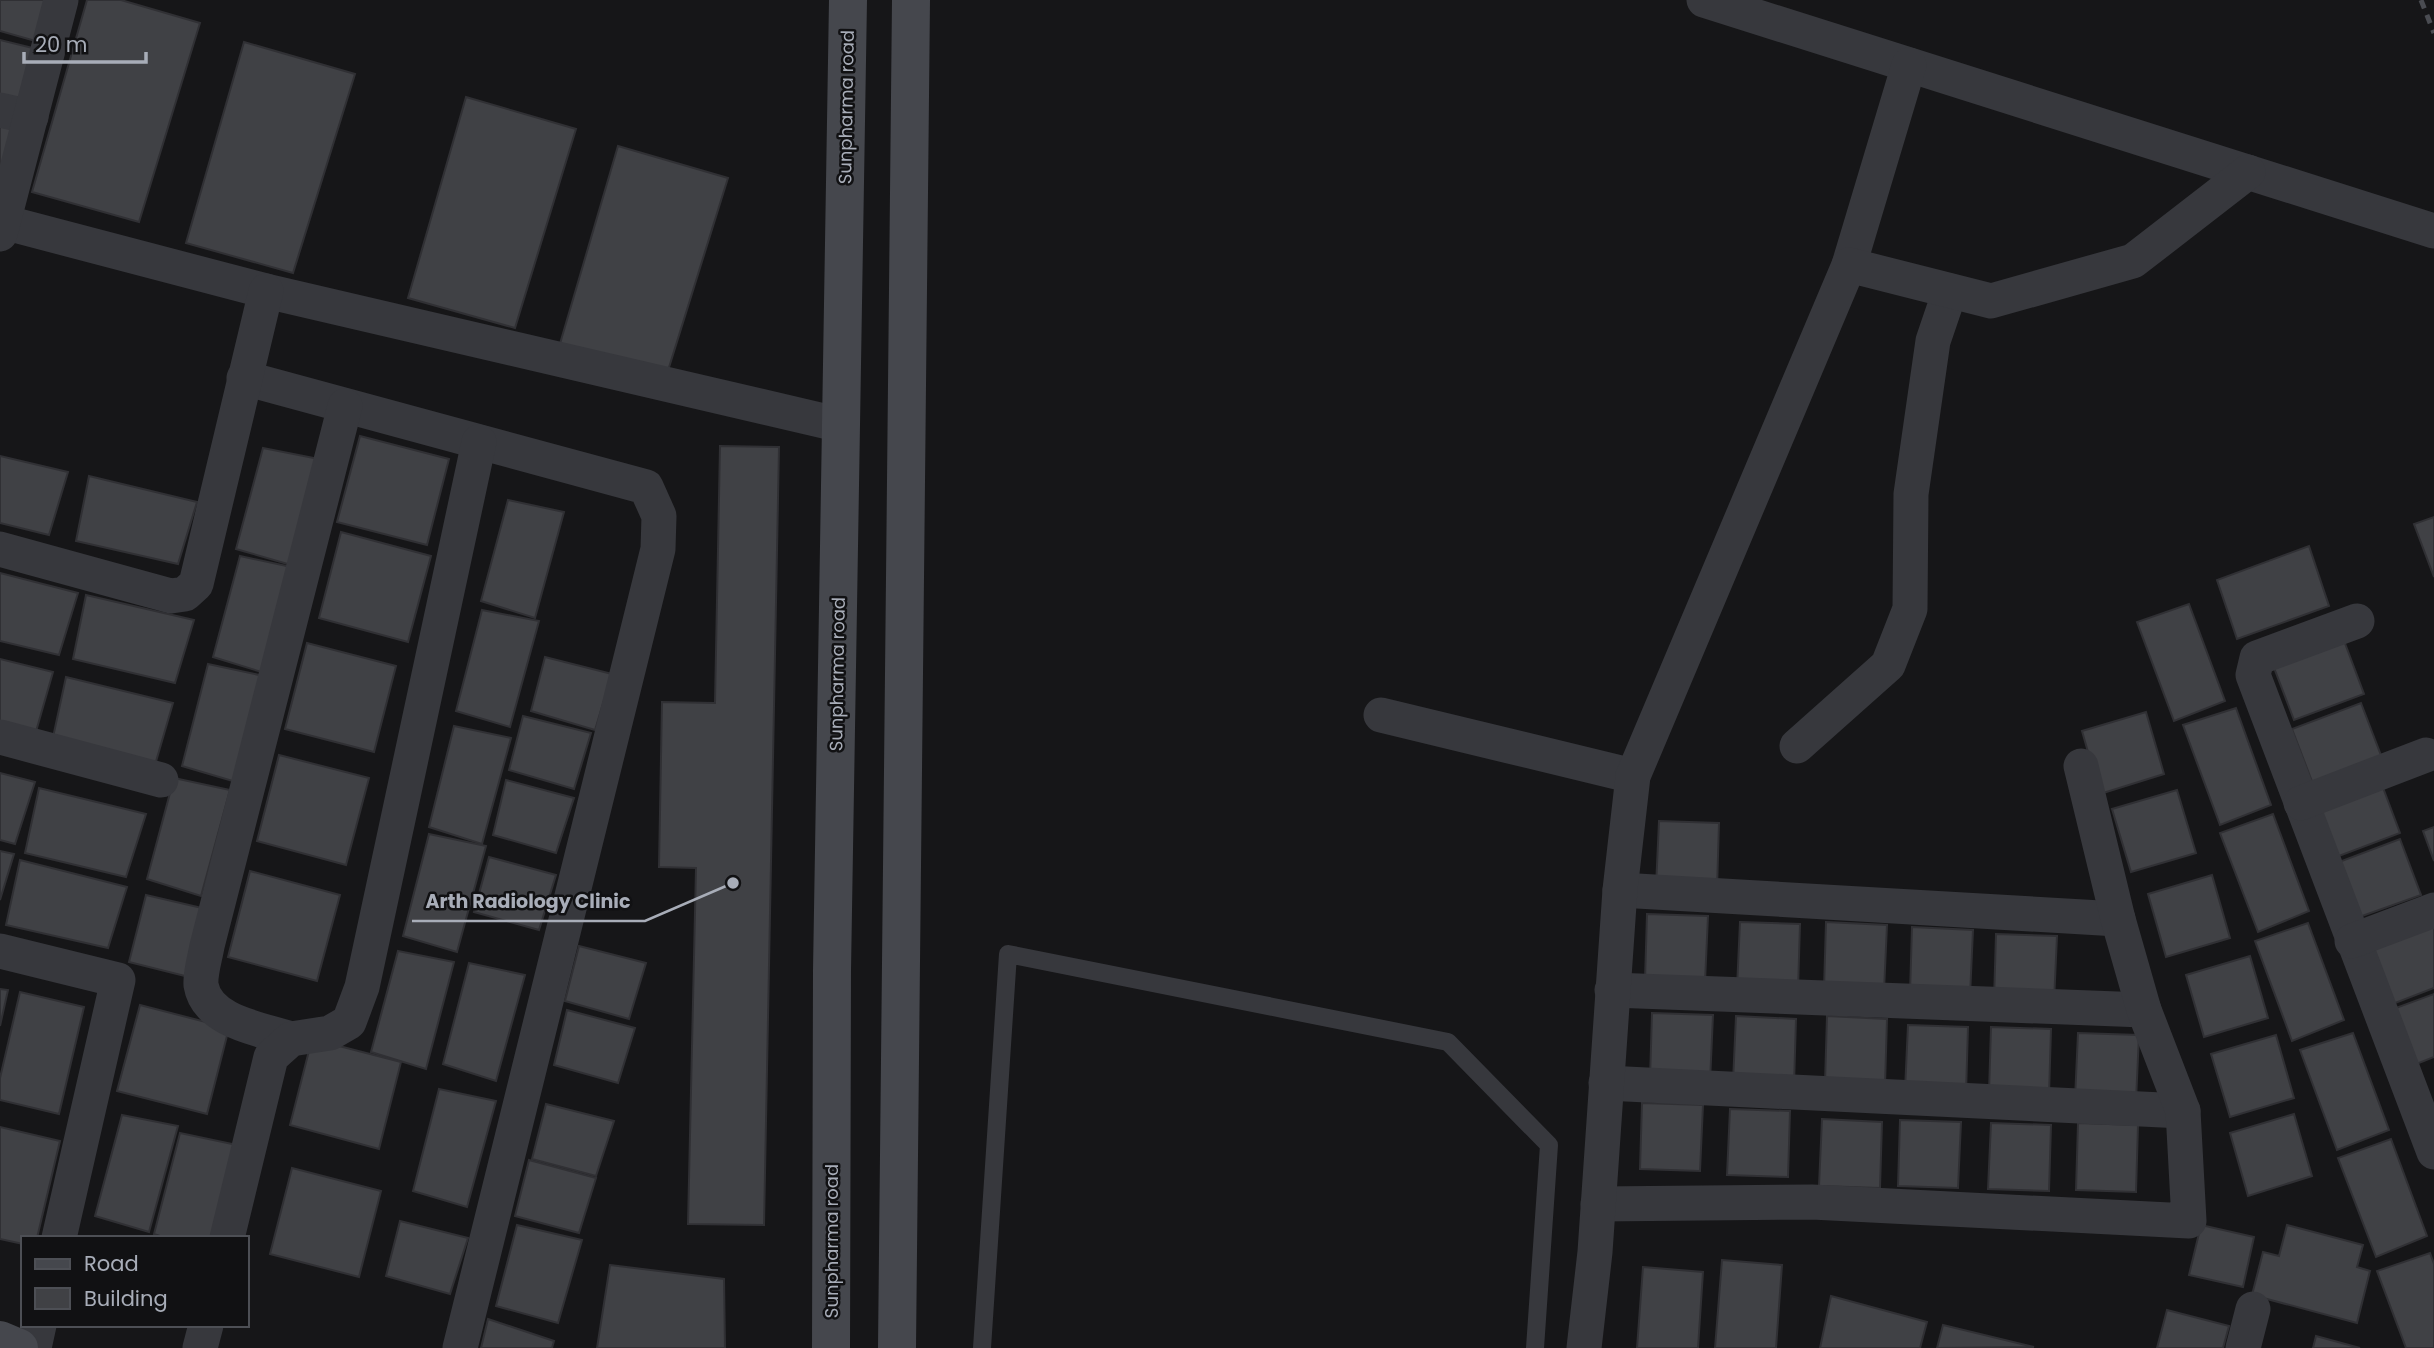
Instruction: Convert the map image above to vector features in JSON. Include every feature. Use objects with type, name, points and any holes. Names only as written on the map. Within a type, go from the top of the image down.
[{"type":"street","points":[[61,0],[15,113],[2,228],[841,425]]},
{"type":"street","name":"Sunpharma road","points":[[831,1348],[832,971],[848,0]]},
{"type":"street","points":[[897,1348],[911,0]]},
{"type":"street","points":[[1704,0],[2434,231]]},
{"type":"street","points":[[1584,1348],[1598,1204],[1620,890],[1633,776],[1849,265],[1909,65]]},
{"type":"street","points":[[1849,265],[1991,301],[2133,261],[2248,172]]},
{"type":"street","points":[[0,549],[171,596],[185,594],[196,584],[266,291]]},
{"type":"street","points":[[1797,746],[1888,665],[1910,609],[1911,494],[1933,341],[1950,291]]},
{"type":"street","points":[[244,378],[646,487],[659,516],[658,550],[460,1348]]},
{"type":"street","points":[[345,406],[207,946],[201,984],[209,1004],[229,1019],[291,1039],[330,1033],[349,1021],[362,987],[479,442]]},
{"type":"street","points":[[2357,621],[2257,658],[2253,675],[2352,941],[2421,1076],[2434,1152]]},
{"type":"street","points":[[1381,715],[1633,776]]},
{"type":"street","points":[[0,737],[161,780]]},
{"type":"street","points":[[2301,803],[2426,755]]},
{"type":"street","points":[[1598,1204],[1812,1202],[2189,1221],[2183,1111],[2144,1010],[2118,919],[2081,766]]},
{"type":"street","points":[[1620,890],[2118,919]]},
{"type":"street","points":[[2352,941],[2434,910]]},
{"type":"street","points":[[0,951],[118,980],[59,1236]]},
{"type":"street","points":[[1612,990],[2144,1010]]},
{"type":"street","points":[[227,1236],[271,1057],[291,1039]]},
{"type":"street","points":[[1606,1083],[2183,1111]]},
{"type":"street","points":[[2243,1348],[2253,1309]]},
{"type":"street","points":[[11,1345],[37,1327]]},
{"type":"street","points":[[200,1348],[205,1327]]},
{"type":"lane","points":[[982,1348],[1008,954],[1448,1042],[1549,1145],[1535,1348]]},
{"type":"building","points":[[0,0],[60,0],[46,44],[0,31]]},
{"type":"building","points":[[87,0],[121,0],[200,23],[139,222],[32,192]]},
{"type":"building","points":[[0,40],[45,51],[28,107],[0,99]]},
{"type":"building","points":[[244,42],[355,74],[293,273],[186,243]]},
{"type":"building","points":[[466,97],[576,129],[515,328],[408,298]]},
{"type":"building","points":[[0,122],[19,127],[0,183]]},
{"type":"building","points":[[618,146],[728,178],[666,377],[559,347]]},
{"type":"building","points":[[360,436],[449,459],[427,545],[337,522]]},
{"type":"building","points":[[720,446],[779,447],[764,1225],[688,1224],[696,868],[659,867],[662,702],[715,703]]},
{"type":"building","points":[[263,448],[319,459],[291,565],[236,549]]},
{"type":"building","points":[[0,456],[68,472],[49,535],[0,523]]},
{"type":"building","points":[[89,476],[197,502],[178,564],[76,541]]},
{"type":"building","points":[[508,500],[564,512],[535,618],[481,601]]},
{"type":"building","points":[[2434,517],[2434,577],[2414,524]]},
{"type":"building","points":[[341,532],[431,556],[408,642],[319,618]]},
{"type":"building","points":[[2309,546],[2329,606],[2237,639],[2217,580]]},
{"type":"building","points":[[240,556],[296,568],[268,674],[213,657]]},
{"type":"building","points":[[0,573],[78,593],[59,655],[0,641]]},
{"type":"building","points":[[86,595],[194,620],[175,683],[73,659]]},
{"type":"building","points":[[2189,604],[2225,701],[2174,721],[2137,622]]},
{"type":"building","points":[[482,610],[539,621],[510,727],[456,711]]},
{"type":"building","points":[[2343,638],[2364,694],[2294,720],[2273,665]]},
{"type":"building","points":[[307,643],[396,666],[374,752],[285,729]]},
{"type":"building","points":[[545,657],[612,674],[595,730],[531,711]]},
{"type":"building","points":[[0,659],[53,672],[35,735],[0,727]]},
{"type":"building","points":[[208,664],[264,676],[236,782],[182,766]]},
{"type":"building","points":[[66,677],[173,703],[155,765],[52,742]]},
{"type":"building","points":[[2361,703],[2382,758],[2313,784],[2292,729]]},
{"type":"building","points":[[2236,708],[2271,805],[2220,825],[2183,725]]},
{"type":"building","points":[[2146,712],[2164,774],[2100,794],[2082,731]]},
{"type":"building","points":[[523,716],[591,733],[574,789],[509,770]]},
{"type":"building","points":[[454,726],[511,738],[482,844],[429,827]]},
{"type":"building","points":[[279,755],[369,778],[346,865],[257,841]]},
{"type":"building","points":[[0,773],[35,782],[15,844],[0,840]]},
{"type":"building","points":[[2379,777],[2400,833],[2331,859],[2310,804]]},
{"type":"building","points":[[174,778],[230,790],[201,896],[147,879]]},
{"type":"building","points":[[506,780],[574,798],[556,853],[493,835]]},
{"type":"building","points":[[39,788],[146,814],[126,877],[25,853]]},
{"type":"building","points":[[2177,790],[2196,853],[2131,872],[2112,809]]},
{"type":"building","points":[[2273,814],[2309,911],[2258,932],[2220,833]]},
{"type":"building","points":[[1659,821],[1719,823],[1717,889],[1656,887]]},
{"type":"building","points":[[2434,827],[2434,861],[2423,831]]},
{"type":"building","points":[[429,834],[486,846],[457,952],[403,936]]},
{"type":"building","points":[[2400,839],[2421,895],[2351,920],[2331,865]]},
{"type":"building","points":[[0,851],[14,854],[0,900]]},
{"type":"building","points":[[489,857],[556,875],[539,930],[474,912]]},
{"type":"building","points":[[20,860],[127,887],[108,948],[6,925]]},
{"type":"building","points":[[250,871],[340,895],[317,981],[228,957]]},
{"type":"building","points":[[2212,875],[2230,938],[2166,957],[2148,894]]},
{"type":"building","points":[[146,895],[202,908],[185,976],[129,962]]},
{"type":"building","points":[[1647,914],[1708,916],[1705,982],[1645,980]]},
{"type":"building","points":[[1740,922],[1800,924],[1798,990],[1737,988]]},
{"type":"building","points":[[1826,922],[1887,925],[1884,991],[1824,989]]},
{"type":"building","points":[[2308,923],[2344,1020],[2292,1041],[2255,941]]},
{"type":"building","points":[[2434,925],[2434,988],[2390,1005],[2369,950]]},
{"type":"building","points":[[1912,927],[1973,930],[1970,996],[1910,993]]},
{"type":"building","points":[[1996,934],[2057,936],[2054,1002],[1994,1000]]},
{"type":"building","points":[[579,946],[646,963],[629,1019],[565,1001]]},
{"type":"building","points":[[398,951],[454,962],[426,1069],[371,1052]]},
{"type":"building","points":[[2250,956],[2268,1018],[2204,1037],[2186,975]]},
{"type":"building","points":[[469,963],[525,975],[496,1081],[443,1064]]},
{"type":"building","points":[[0,989],[8,990],[0,1026]]},
{"type":"building","points":[[20,992],[84,1007],[59,1114],[0,1100],[0,1078]]},
{"type":"building","points":[[2434,994],[2434,1057],[2414,1065],[2393,1009]]},
{"type":"building","points":[[140,1005],[229,1028],[207,1114],[117,1091]]},
{"type":"building","points":[[567,1010],[635,1028],[618,1083],[554,1065]]},
{"type":"building","points":[[1652,1013],[1713,1015],[1710,1082],[1650,1079]]},
{"type":"building","points":[[1736,1016],[1796,1019],[1794,1085],[1733,1082]]},
{"type":"building","points":[[1827,1016],[1887,1019],[1885,1085],[1825,1083]]},
{"type":"building","points":[[1908,1025],[1968,1027],[1966,1093],[1905,1090]]},
{"type":"building","points":[[1991,1027],[2051,1029],[2049,1095],[1989,1093]]},
{"type":"building","points":[[2078,1033],[2139,1035],[2136,1101],[2075,1099]]},
{"type":"building","points":[[2353,1033],[2389,1130],[2337,1150],[2300,1050]]},
{"type":"building","points":[[2276,1035],[2294,1098],[2230,1117],[2211,1054]]},
{"type":"building","points":[[312,1039],[401,1062],[379,1149],[290,1125]]},
{"type":"building","points":[[439,1089],[496,1101],[467,1207],[413,1191]]},
{"type":"building","points":[[1642,1103],[1703,1105],[1700,1171],[1640,1169]]},
{"type":"building","points":[[546,1104],[614,1121],[596,1176],[532,1159]]},
{"type":"building","points":[[1730,1109],[1790,1111],[1788,1177],[1727,1175]]},
{"type":"building","points":[[2294,1114],[2312,1176],[2248,1196],[2230,1133]]},
{"type":"building","points":[[122,1115],[178,1126],[149,1232],[95,1216]]},
{"type":"building","points":[[1822,1119],[1882,1122],[1880,1188],[1819,1186]]},
{"type":"building","points":[[1900,1120],[1961,1122],[1958,1188],[1898,1186]]},
{"type":"building","points":[[1991,1123],[2051,1125],[2049,1191],[1988,1189]]},
{"type":"building","points":[[2078,1123],[2138,1125],[2136,1192],[2076,1190]]},
{"type":"building","points":[[0,1127],[60,1141],[37,1236],[21,1236],[21,1244],[0,1239]]},
{"type":"building","points":[[180,1133],[237,1145],[213,1236],[154,1234]]},
{"type":"building","points":[[2391,1139],[2427,1236],[2376,1257],[2338,1158]]},
{"type":"building","points":[[529,1160],[596,1178],[579,1233],[515,1216]]},
{"type":"building","points":[[292,1168],[381,1191],[359,1277],[270,1254]]},
{"type":"building","points":[[400,1221],[468,1238],[450,1294],[386,1276]]},
{"type":"building","points":[[517,1225],[582,1240],[558,1323],[496,1306]]},
{"type":"building","points":[[2201,1225],[2254,1237],[2243,1287],[2189,1275]]},
{"type":"building","points":[[2287,1225],[2363,1245],[2357,1267],[2370,1271],[2357,1323],[2252,1295],[2263,1252],[2279,1256]]},
{"type":"building","points":[[2430,1253],[2434,1264],[2434,1348],[2406,1348],[2377,1271]]},
{"type":"building","points":[[1722,1260],[1782,1265],[1776,1348],[1715,1348]]},
{"type":"building","points":[[610,1265],[724,1279],[725,1348],[597,1348]]},
{"type":"building","points":[[1643,1267],[1703,1272],[1698,1348],[1637,1348]]},
{"type":"building","points":[[1831,1296],[1927,1322],[1920,1348],[1820,1348]]},
{"type":"building","points":[[2167,1310],[2229,1326],[2223,1348],[2157,1348]]},
{"type":"building","points":[[488,1319],[554,1341],[552,1348],[481,1348]]},
{"type":"building","points":[[1943,1325],[2034,1347],[1937,1348]]},
{"type":"building","points":[[2316,1336],[2360,1348],[2313,1348]]},
{"type":"railway","points":[[2421,0],[2434,33]]},
{"type":"place","name":"Arth Radiology Clinic","points":[[733,883]]}]
